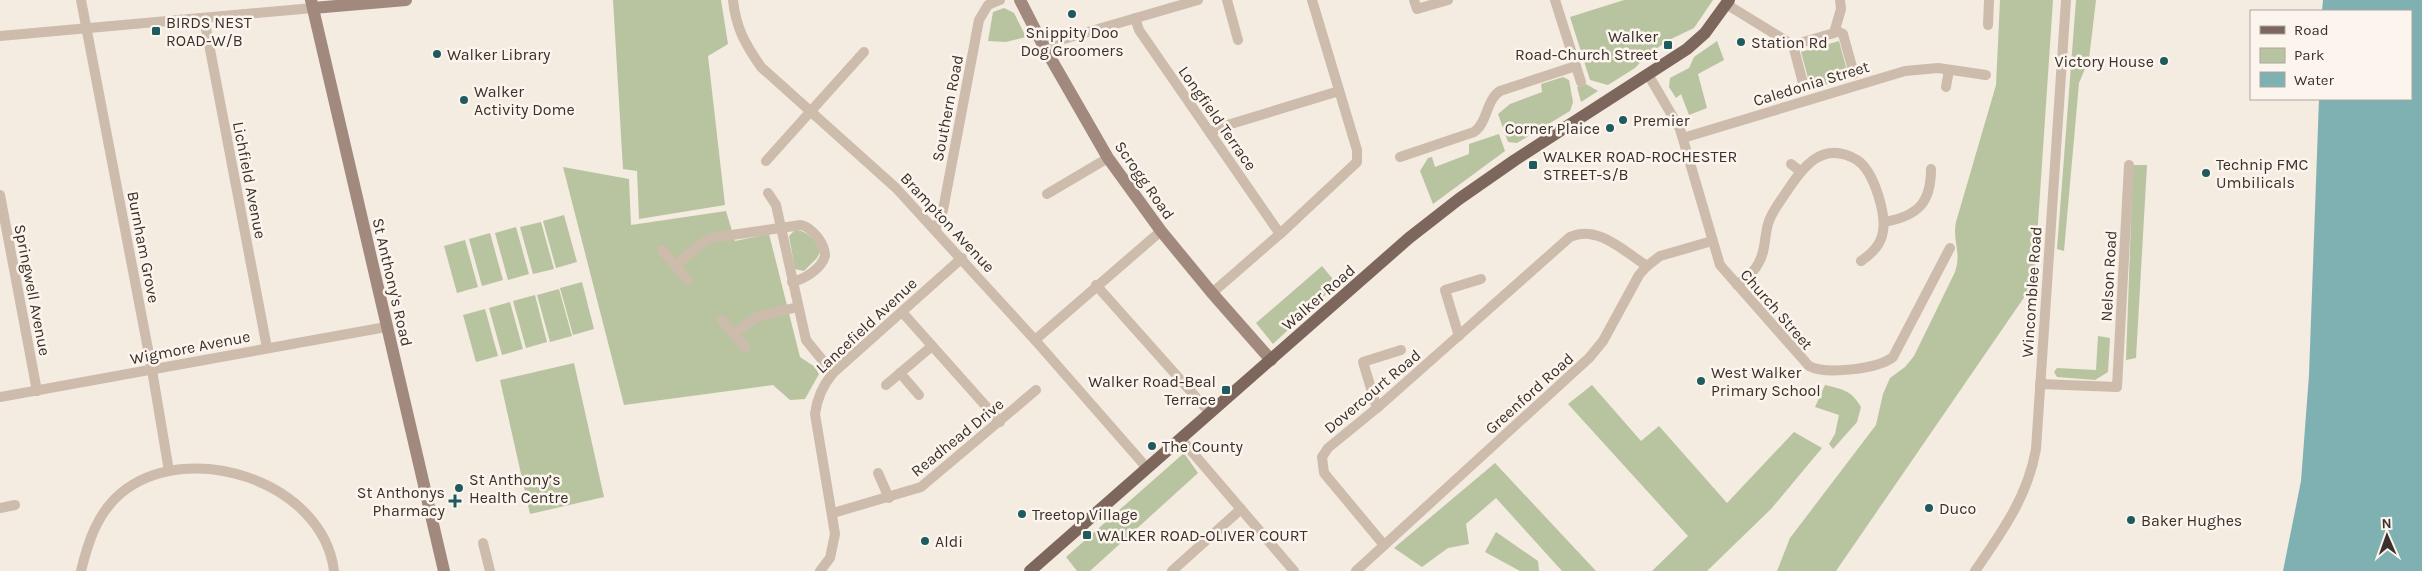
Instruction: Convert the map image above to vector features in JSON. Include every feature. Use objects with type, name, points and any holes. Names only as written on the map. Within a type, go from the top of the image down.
[{"type":"main road","name":"Walker Road","points":[[1030,571],[1389,256],[1459,199],[1578,119],[1649,76],[1697,42],[1728,2]]},
{"type":"street","name":"Burnham Grove","points":[[81,0],[152,370],[169,471]]},
{"type":"street","points":[[0,36],[204,18],[312,4],[406,0]]},
{"type":"street","name":"Brampton Avenue","points":[[733,0],[735,16],[744,43],[760,67],[896,188],[962,258],[1147,468]]},
{"type":"street","name":"Southern Road","points":[[935,230],[943,210],[979,20],[988,5],[1000,0]]},
{"type":"street","name":"Scrogg Road","points":[[1020,0],[1043,45],[1108,158],[1161,231],[1212,294],[1271,360]]},
{"type":"street","points":[[1043,45],[1198,0]]},
{"type":"street","points":[[1227,0],[1238,40]]},
{"type":"street","points":[[1212,294],[1357,162],[1356,150],[1312,0]]},
{"type":"street","points":[[1414,0],[1417,9],[1448,0]]},
{"type":"street","points":[[1555,0],[1581,82]]},
{"type":"street","points":[[1835,32],[1841,9],[1840,0]]},
{"type":"street","points":[[1988,25],[1989,0]]},
{"type":"street","name":"Wincomblee Road","points":[[1975,571],[2019,502],[2030,477],[2036,449],[2066,0]]},
{"type":"street","points":[[1728,2],[1793,45],[1804,87]]},
{"type":"street","name":"St Anthony's Road","points":[[312,4],[444,571]]},
{"type":"street","name":"Lichfield Avenue","points":[[204,18],[267,348]]},
{"type":"street","name":"Longfield Terrace","points":[[1135,18],[1139,30],[1280,234]]},
{"type":"street","points":[[1793,45],[1835,32],[1843,34],[1854,74]]},
{"type":"street","points":[[766,161],[864,52]]},
{"type":"street","points":[[1400,157],[1474,132],[1481,126],[1493,97],[1500,91],[1576,66]]},
{"type":"street","name":"Caledonia Street","points":[[1683,138],[1905,71],[1926,68],[1986,76]]},
{"type":"street","points":[[1946,87],[1949,70]]},
{"type":"street","name":"Church Street","points":[[1649,76],[1675,118],[1683,138],[1720,264],[1810,366],[1816,369],[1835,370],[1876,364],[1889,360],[1896,352],[1950,248]]},
{"type":"street","points":[[1210,133],[1221,127],[1339,91]]},
{"type":"street","points":[[1737,285],[1758,266],[1765,250],[1771,216],[1800,171],[1813,158],[1822,155],[1840,154],[1857,160],[1870,173],[1884,222],[1883,234],[1876,248],[1860,262]]},
{"type":"street","points":[[1047,194],[1108,158]]},
{"type":"street","points":[[1791,164],[1800,171]]},
{"type":"street","name":"Nelson Road","points":[[2040,384],[2117,388],[2129,165]]},
{"type":"street","points":[[1884,222],[1910,214],[1924,203],[1930,188],[1931,169]]},
{"type":"street","points":[[768,193],[776,205],[792,282],[808,345],[833,373]]},
{"type":"street","name":"Springwell Avenue","points":[[0,195],[37,391]]},
{"type":"street","points":[[675,266],[700,244],[711,238],[780,227],[805,226],[822,244],[825,253],[820,265],[804,278],[792,282]]},
{"type":"street","points":[[1035,340],[1096,285],[1161,231]]},
{"type":"street","name":"Dovercourt Road","points":[[1384,545],[1324,473],[1321,462],[1328,448],[1377,408],[1562,243],[1577,234],[1585,233],[1598,236],[1647,266]]},
{"type":"street","name":"Greenford Road","points":[[1356,571],[1590,358],[1603,342],[1639,275],[1647,266],[1660,256],[1712,241]]},
{"type":"street","points":[[662,250],[687,280]]},
{"type":"street","name":"Lancefield Avenue","points":[[820,571],[833,550],[835,534],[816,414],[822,386],[833,373],[962,258]]},
{"type":"street","points":[[1459,336],[1445,290],[1481,279]]},
{"type":"street","points":[[1096,285],[1210,413]]},
{"type":"street","points":[[734,334],[756,317],[798,307]]},
{"type":"street","points":[[902,312],[1000,422]]},
{"type":"street","points":[[722,320],[745,347]]},
{"type":"street","name":"Wigmore Avenue","points":[[0,397],[386,327]]},
{"type":"street","points":[[886,385],[932,346]]},
{"type":"street","points":[[1377,408],[1363,362],[1401,350]]},
{"type":"street","points":[[900,373],[919,395]]},
{"type":"street","name":"Readhead Drive","points":[[833,513],[889,498],[914,490],[928,483],[1036,390]]},
{"type":"street","points":[[1180,439],[1294,571]]},
{"type":"street","points":[[81,571],[92,534],[112,502],[120,494],[142,480],[169,471],[208,469],[234,474],[282,494],[303,511],[320,532],[330,553],[334,571]]},
{"type":"street","points":[[878,473],[889,498]]},
{"type":"street","points":[[0,508],[15,505]]},
{"type":"street","points":[[1174,570],[1241,510]]},
{"type":"street","points":[[483,543],[490,571]]},
{"type":"green space","points":[[613,0],[721,0],[728,44],[708,56],[725,205],[639,219],[637,171],[623,169]]},
{"type":"green space","points":[[1624,0],[1713,0],[1694,28],[1667,41],[1646,56],[1635,68],[1608,85],[1590,80],[1570,17]]},
{"type":"green space","points":[[2000,0],[2053,0],[2034,283],[1836,571],[1777,571],[1790,538],[1876,425],[1883,394],[1890,378],[1905,367],[1914,356],[1955,272],[1958,258],[1955,235],[1956,222],[1996,85]]},
{"type":"green space","points":[[2076,0],[2096,0],[2089,59],[2079,83],[2064,251],[2057,249]]},
{"type":"green space","points":[[1004,8],[1014,13],[1026,37],[1006,42],[988,41],[993,12]]},
{"type":"green space","points":[[1717,41],[1724,60],[1698,74],[1707,108],[1689,115],[1681,94],[1676,98],[1669,87],[1670,78],[1689,68],[1694,57]]},
{"type":"green space","points":[[1839,41],[1849,78],[1811,89],[1801,52]]},
{"type":"green space","points":[[1563,77],[1569,80],[1573,102],[1570,111],[1517,143],[1508,142],[1498,114],[1510,104],[1542,92],[1541,84]]},
{"type":"green space","points":[[1586,84],[1598,91],[1581,102],[1577,87]]},
{"type":"green space","points":[[1499,134],[1505,151],[1433,204],[1420,171],[1428,158],[1432,157],[1435,167],[1469,154],[1469,144]]},
{"type":"green space","points":[[2133,165],[2147,165],[2136,358],[2126,360]]},
{"type":"green space","points":[[563,167],[629,179],[631,225],[726,211],[735,241],[769,234],[800,357],[815,367],[819,374],[805,399],[790,400],[773,385],[624,405]]},
{"type":"green space","points":[[564,215],[577,262],[556,268],[543,221]]},
{"type":"green space","points":[[541,222],[554,269],[533,274],[520,227]]},
{"type":"green space","points":[[516,227],[529,274],[508,280],[495,233]]},
{"type":"green space","points":[[795,230],[804,232],[811,237],[817,244],[820,252],[817,258],[804,271],[795,269],[789,236]]},
{"type":"green space","points":[[490,233],[503,280],[482,286],[469,239]]},
{"type":"green space","points":[[465,240],[478,287],[457,293],[444,246]]},
{"type":"green space","points":[[1322,266],[1337,284],[1273,344],[1256,323]]},
{"type":"green space","points":[[582,282],[594,329],[573,335],[560,288]]},
{"type":"green space","points":[[559,289],[572,336],[550,342],[537,295]]},
{"type":"green space","points":[[535,295],[547,342],[526,348],[513,301]]},
{"type":"green space","points":[[510,302],[523,349],[502,355],[489,308]]},
{"type":"green space","points":[[485,309],[498,356],[476,362],[463,315]]},
{"type":"green space","points":[[2098,336],[2110,338],[2108,372],[2095,380],[2057,377],[2054,372],[2057,368],[2096,370]]},
{"type":"green space","points":[[574,363],[604,497],[530,514],[500,380]]},
{"type":"green space","points":[[1592,385],[1641,441],[1659,426],[1727,503],[1794,432],[1822,448],[1771,509],[1707,571],[1652,571],[1688,536],[1568,404]]},
{"type":"green space","points":[[1825,385],[1850,394],[1861,407],[1857,422],[1833,449],[1829,444],[1835,434],[1839,415],[1815,407]]},
{"type":"green space","points":[[1184,453],[1198,473],[1090,571],[1077,571],[1066,557]]},
{"type":"green space","points":[[1495,463],[1596,571],[1562,571],[1496,498],[1466,524],[1469,544],[1448,548],[1422,567],[1394,548]]},
{"type":"green space","points":[[1496,532],[1538,561],[1539,571],[1520,571],[1485,552]]},
{"type":"water","points":[[2323,0],[2422,0],[2422,571],[2283,571],[2301,481],[2309,375],[2319,100],[2412,100],[2412,10],[2322,10]]},
{"type":"place","name":"Snippity Doo Dog Groomers","points":[[1072,14]]},
{"type":"place","name":"BIRDS NEST ROAD-W/B","points":[[156,31]]},
{"type":"place","name":"Station Rd","points":[[1741,42]]},
{"type":"place","name":"Walker Road-Church Street","points":[[1668,45]]},
{"type":"place","name":"Walker Library","points":[[437,54]]},
{"type":"place","name":"Victory House","points":[[2164,61]]},
{"type":"place","name":"Walker Activity Dome","points":[[464,100]]},
{"type":"place","name":"Premier","points":[[1623,120]]},
{"type":"place","name":"Corner Plaice","points":[[1610,128]]},
{"type":"place","name":"WALKER ROAD-ROCHESTER STREET-S/B","points":[[1533,165]]},
{"type":"place","name":"Technip FMC Umbilicals","points":[[2206,173]]},
{"type":"place","name":"West Walker Primary School","points":[[1701,381]]},
{"type":"place","name":"Walker Road-Beal Terrace","points":[[1226,390]]},
{"type":"place","name":"The County","points":[[1152,446]]},
{"type":"place","name":"St Anthony’s Health Centre","points":[[459,488]]},
{"type":"place","name":"St Anthonys Pharmacy","points":[[455,501]]},
{"type":"place","name":"Duco","points":[[1929,508]]},
{"type":"place","name":"Treetop Village","points":[[1022,514]]},
{"type":"place","name":"Baker Hughes","points":[[2131,520]]},
{"type":"place","name":"WALKER ROAD-OLIVER COURT","points":[[1087,535]]},
{"type":"place","name":"Aldi","points":[[925,541]]}]
